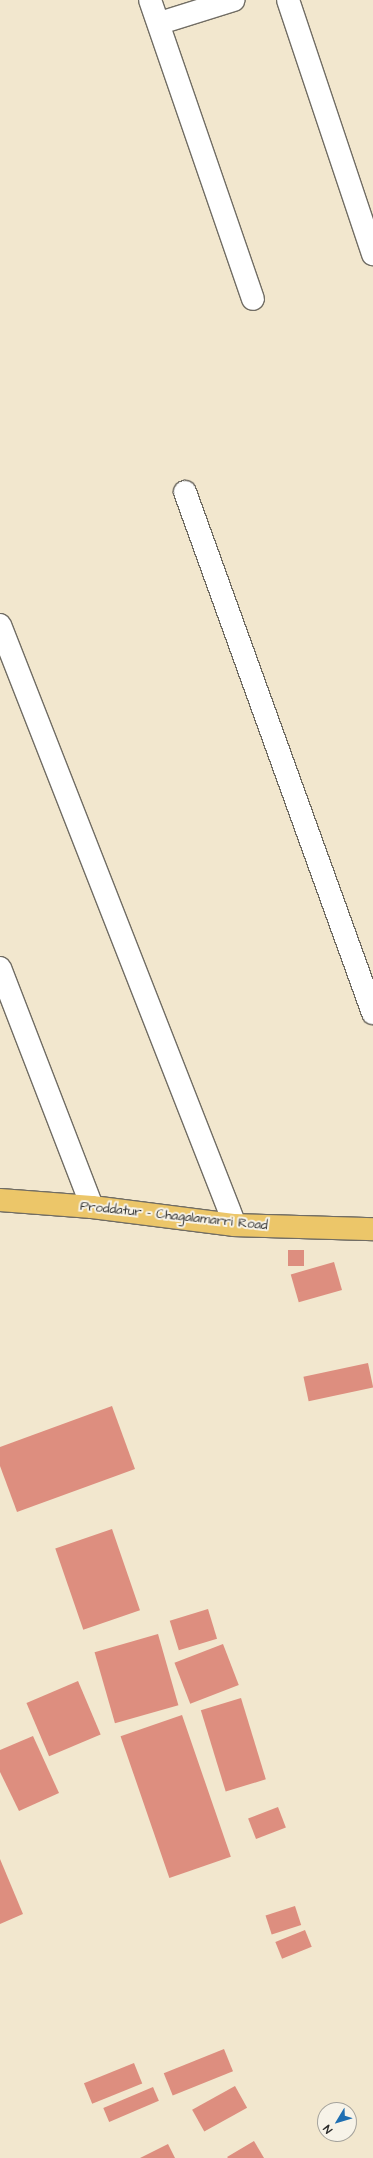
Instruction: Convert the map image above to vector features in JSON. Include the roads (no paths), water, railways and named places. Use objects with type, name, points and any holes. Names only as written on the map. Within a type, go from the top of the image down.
[{"type":"main road","name":"Proddatur - Chagalamarri Road","points":[[0,1200],[92,1207],[235,1225],[373,1229]]},
{"type":"street","points":[[150,0],[160,24],[253,299]]},
{"type":"street","points":[[160,24],[234,0]]},
{"type":"street","points":[[288,0],[373,254]]},
{"type":"street","points":[[185,492],[373,1013]]},
{"type":"street","points":[[0,625],[235,1225]]},
{"type":"street","points":[[0,968],[92,1207]]}]
